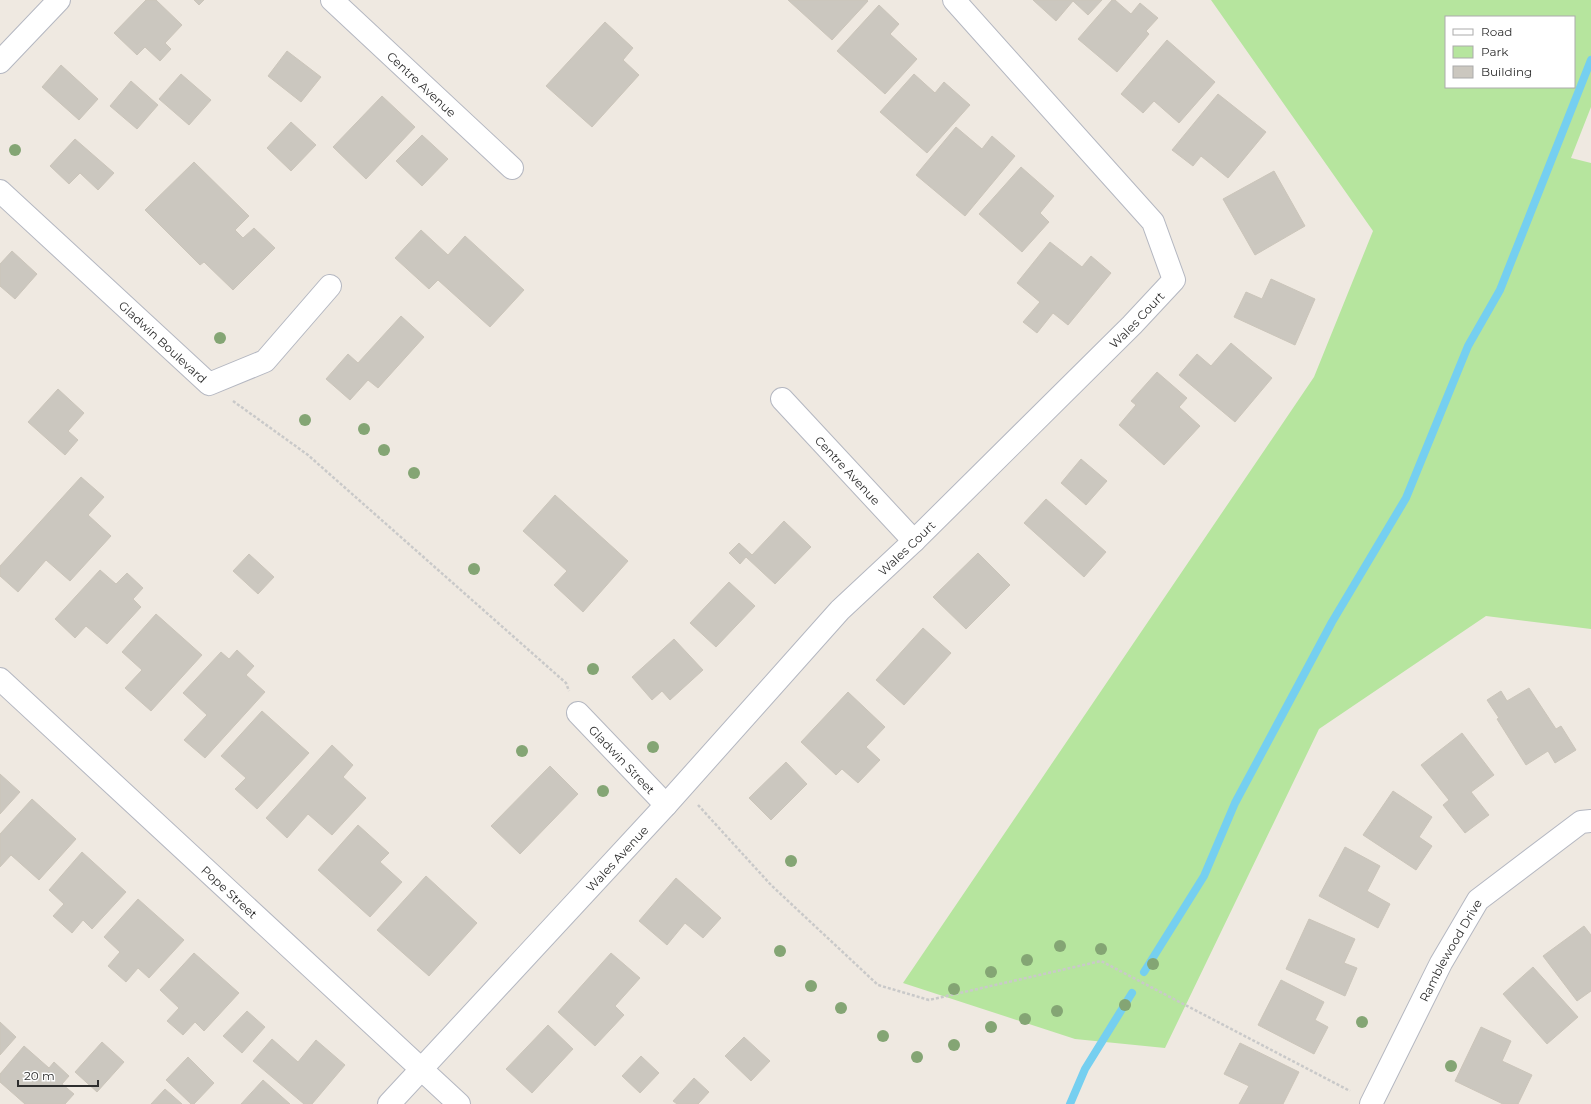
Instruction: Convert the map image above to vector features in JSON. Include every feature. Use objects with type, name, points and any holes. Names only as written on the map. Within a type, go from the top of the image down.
[{"type":"street","points":[[0,62],[59,0]]},
{"type":"street","name":"Centre Avenue","points":[[332,0],[512,168]]},
{"type":"street","name":"Wales Court","points":[[840,610],[914,541],[1132,325],[1174,280],[1153,222],[954,0]]},
{"type":"street","name":"Gladwin Boulevard","points":[[0,191],[208,384],[265,361],[330,286]]},
{"type":"street","name":"Centre Avenue","points":[[782,399],[914,541]]},
{"type":"street","name":"Wales Avenue","points":[[389,1104],[666,805],[840,610]]},
{"type":"street","name":"Pope Street","points":[[0,679],[459,1104]]},
{"type":"street","name":"Gladwin Street","points":[[578,713],[666,805]]},
{"type":"street","name":"Ramblewood Drive","points":[[1371,1104],[1441,963],[1478,900],[1581,822],[1591,821]]},
{"type":"path","points":[[208,384],[308,455],[566,683],[578,713]]},
{"type":"path","points":[[681,787],[771,885],[878,986],[929,1000],[1101,961],[1333,1081],[1371,1104]]},
{"type":"green space","points":[[1211,0],[1591,0],[1591,107],[1571,158],[1591,163],[1591,629],[1486,616],[1319,729],[1165,1048],[1075,1039],[903,983],[1314,377],[1373,231]]},
{"type":"building","points":[[146,0],[156,0],[182,25],[165,43],[171,49],[160,61],[145,47],[137,55],[114,33]]},
{"type":"building","points":[[194,0],[204,0],[199,5]]},
{"type":"building","points":[[788,0],[867,0],[868,1],[832,40]]},
{"type":"building","points":[[1033,0],[1102,0],[1088,15],[1073,1],[1056,21]]},
{"type":"building","points":[[1112,0],[1115,0],[1131,14],[1140,3],[1158,18],[1146,31],[1149,34],[1117,72],[1078,39]]},
{"type":"building","points":[[879,5],[899,24],[890,34],[917,59],[885,94],[837,51]]},
{"type":"building","points":[[605,22],[633,48],[623,60],[639,75],[592,127],[546,86]]},
{"type":"building","points":[[1167,40],[1215,82],[1179,123],[1154,101],[1143,113],[1121,94]]},
{"type":"building","points":[[287,51],[321,77],[301,102],[268,76]]},
{"type":"building","points":[[61,65],[98,99],[79,120],[42,87]]},
{"type":"building","points":[[181,74],[211,100],[189,125],[159,99]]},
{"type":"building","points":[[914,74],[935,93],[944,82],[970,105],[927,153],[880,112]]},
{"type":"building","points":[[131,81],[158,105],[137,129],[110,106]]},
{"type":"building","points":[[1218,94],[1266,132],[1228,178],[1201,156],[1193,166],[1172,150]]},
{"type":"building","points":[[382,96],[415,127],[366,179],[333,147]]},
{"type":"building","points":[[291,122],[316,145],[291,171],[267,148]]},
{"type":"building","points":[[956,127],[982,149],[992,136],[1015,156],[965,216],[916,175]]},
{"type":"building","points":[[422,135],[448,159],[422,186],[396,161]]},
{"type":"building","points":[[75,139],[114,173],[98,190],[80,173],[69,184],[50,166]]},
{"type":"building","points":[[194,162],[249,216],[235,230],[243,238],[254,228],[275,248],[233,290],[204,262],[200,265],[145,210]]},
{"type":"building","points":[[1021,167],[1054,196],[1040,213],[1049,222],[1022,252],[979,214]]},
{"type":"building","points":[[1274,171],[1305,226],[1255,255],[1223,199]]},
{"type":"building","points":[[421,230],[448,255],[465,236],[524,290],[490,327],[438,280],[429,289],[395,258]]},
{"type":"building","points":[[1050,242],[1082,267],[1091,256],[1111,273],[1068,325],[1053,313],[1037,333],[1023,322],[1040,302],[1017,283]]},
{"type":"building","points":[[12,251],[37,274],[15,299],[0,286],[0,264]]},
{"type":"building","points":[[1271,279],[1315,299],[1295,345],[1234,317],[1246,292],[1262,299]]},
{"type":"building","points":[[401,316],[424,337],[378,388],[368,380],[350,400],[326,379],[348,354],[358,363]]},
{"type":"building","points":[[1231,343],[1272,378],[1235,422],[1179,375],[1197,354],[1211,366]]},
{"type":"building","points":[[1157,372],[1187,398],[1179,407],[1200,426],[1164,465],[1119,425],[1136,405],[1131,401]]},
{"type":"building","points":[[58,389],[84,413],[68,431],[78,440],[65,455],[28,422]]},
{"type":"building","points":[[1081,459],[1107,481],[1086,505],[1061,483]]},
{"type":"building","points":[[81,477],[104,497],[88,515],[111,536],[70,581],[46,560],[18,592],[0,576],[0,566]]},
{"type":"building","points":[[555,495],[628,561],[583,612],[554,585],[567,571],[523,531]]},
{"type":"building","points":[[1046,499],[1106,552],[1084,577],[1024,523]]},
{"type":"building","points":[[784,521],[811,547],[775,584],[746,557],[740,564],[729,553],[739,543],[752,555]]},
{"type":"building","points":[[978,553],[1010,585],[966,629],[933,597]]},
{"type":"building","points":[[249,554],[274,577],[258,594],[233,571]]},
{"type":"building","points":[[100,570],[116,584],[127,573],[143,588],[133,599],[141,607],[107,644],[86,626],[75,638],[55,619]]},
{"type":"building","points":[[729,582],[755,606],[716,647],[690,623]]},
{"type":"building","points":[[156,614],[202,655],[151,711],[125,688],[142,670],[122,652]]},
{"type":"building","points":[[923,628],[951,653],[904,705],[876,680]]},
{"type":"building","points":[[674,639],[703,670],[670,700],[662,691],[652,700],[632,677]]},
{"type":"building","points":[[237,650],[254,666],[246,675],[265,692],[205,758],[184,740],[207,715],[183,693],[221,652],[229,659]]},
{"type":"building","points":[[1529,688],[1556,729],[1561,726],[1576,750],[1555,763],[1548,751],[1526,765],[1497,719],[1499,718],[1487,700],[1501,691],[1507,701]]},
{"type":"building","points":[[848,692],[885,727],[866,747],[880,760],[858,783],[842,769],[836,775],[801,742]]},
{"type":"building","points":[[262,711],[309,753],[257,809],[235,789],[246,778],[221,756]]},
{"type":"building","points":[[1462,733],[1494,775],[1471,792],[1489,815],[1465,833],[1443,805],[1449,800],[1421,765]]},
{"type":"building","points":[[332,745],[353,765],[343,777],[366,798],[332,835],[308,814],[287,838],[266,818]]},
{"type":"building","points":[[786,762],[807,784],[771,820],[749,798]]},
{"type":"building","points":[[550,766],[578,794],[520,854],[491,826]]},
{"type":"building","points":[[0,774],[20,792],[0,814]]},
{"type":"building","points":[[1393,791],[1432,817],[1419,837],[1432,846],[1416,870],[1363,835]]},
{"type":"building","points":[[32,799],[76,839],[39,880],[11,855],[0,867],[0,834]]},
{"type":"building","points":[[358,825],[389,853],[380,862],[402,882],[370,917],[318,870]]},
{"type":"building","points":[[1345,847],[1380,866],[1367,891],[1390,904],[1378,928],[1319,896]]},
{"type":"building","points":[[82,852],[126,892],[92,929],[83,920],[72,933],[53,916],[64,904],[49,890]]},
{"type":"building","points":[[426,876],[477,923],[429,976],[377,930]]},
{"type":"building","points":[[676,878],[721,918],[703,938],[685,923],[667,945],[639,921]]},
{"type":"building","points":[[138,899],[184,940],[149,978],[138,968],[126,982],[108,966],[120,952],[104,937]]},
{"type":"building","points":[[1309,919],[1355,939],[1344,963],[1357,968],[1345,996],[1286,969]]},
{"type":"building","points":[[1584,926],[1591,935],[1591,991],[1577,1001],[1543,956]]},
{"type":"building","points":[[194,953],[239,993],[204,1031],[195,1022],[183,1035],[167,1021],[179,1008],[160,990]]},
{"type":"building","points":[[611,953],[640,978],[615,1006],[624,1015],[595,1046],[558,1012]]},
{"type":"building","points":[[1533,967],[1578,1017],[1547,1044],[1503,994]]},
{"type":"building","points":[[1281,980],[1324,1002],[1315,1020],[1328,1027],[1314,1054],[1258,1025]]},
{"type":"building","points":[[247,1011],[265,1027],[242,1053],[223,1036]]},
{"type":"building","points":[[0,1022],[16,1037],[0,1055]]},
{"type":"building","points":[[548,1025],[573,1049],[532,1093],[506,1069]]},
{"type":"building","points":[[1481,1027],[1511,1041],[1502,1061],[1532,1075],[1518,1104],[1503,1104],[1455,1081]]},
{"type":"building","points":[[744,1037],[770,1061],[751,1081],[725,1056]]},
{"type":"building","points":[[272,1039],[298,1062],[316,1040],[345,1065],[312,1104],[304,1104],[253,1061]]},
{"type":"building","points":[[102,1042],[124,1062],[97,1092],[75,1072]]},
{"type":"building","points":[[1240,1043],[1299,1072],[1283,1104],[1239,1104],[1249,1086],[1224,1074]]},
{"type":"building","points":[[24,1046],[49,1068],[54,1062],[69,1076],[62,1084],[74,1094],[65,1104],[25,1104],[0,1082],[0,1074]]},
{"type":"building","points":[[641,1056],[659,1073],[640,1093],[622,1076]]},
{"type":"building","points":[[188,1057],[214,1083],[194,1104],[191,1104],[166,1080]]},
{"type":"building","points":[[694,1078],[709,1092],[698,1104],[677,1104],[673,1101]]},
{"type":"building","points":[[263,1080],[290,1104],[241,1104]]},
{"type":"building","points":[[165,1089],[182,1104],[151,1104]]},
{"type":"waterway","points":[[1144,972],[1204,876],[1235,803],[1332,622],[1406,498],[1468,346],[1500,290],[1591,60]]},
{"type":"waterway","points":[[1070,1104],[1085,1069],[1132,993]]}]
